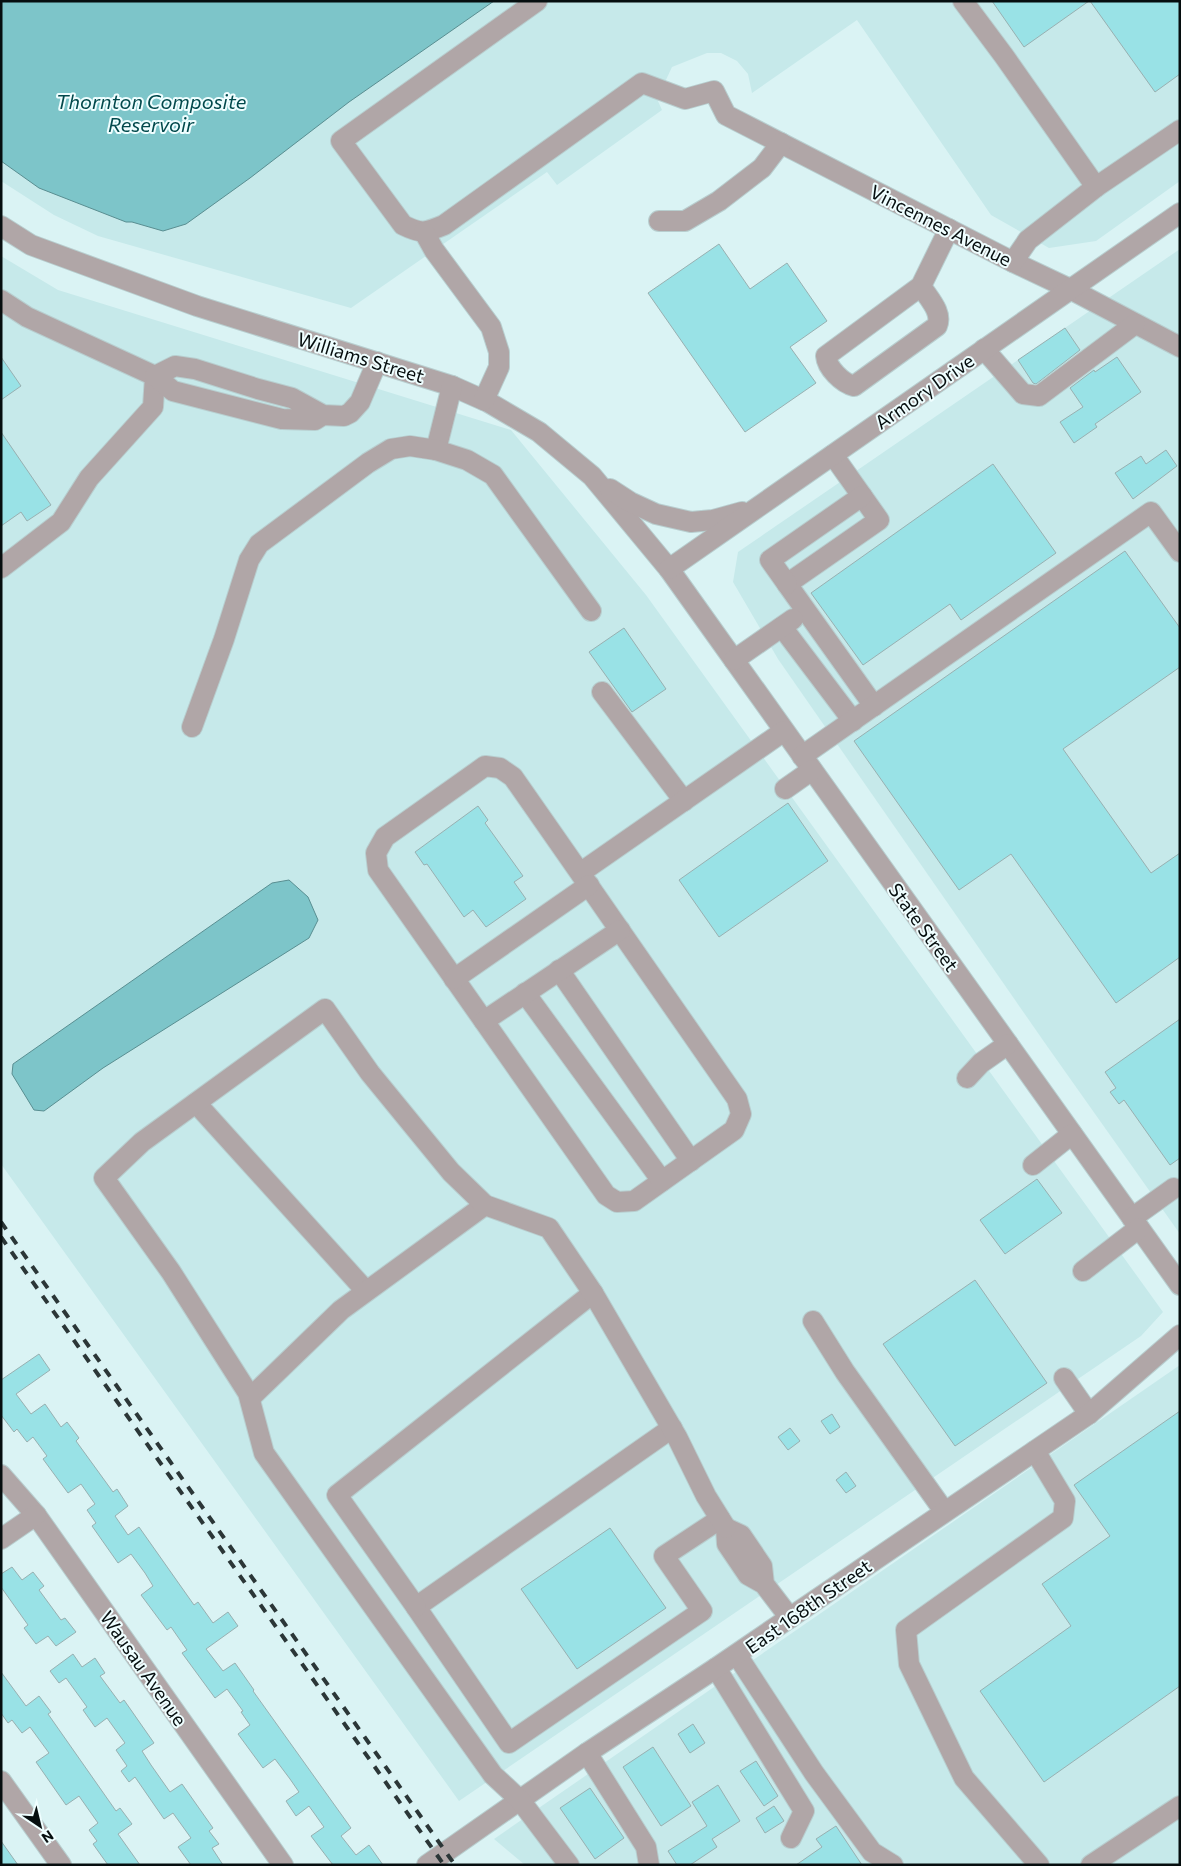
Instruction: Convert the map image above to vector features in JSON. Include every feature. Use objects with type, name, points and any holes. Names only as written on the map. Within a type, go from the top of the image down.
[{"type":"street","points":[[484,400],[500,367],[499,352],[491,327],[434,250],[424,232],[417,232],[402,225],[341,141],[537,1]]},
{"type":"street","points":[[963,1],[1096,187]]},
{"type":"street","name":"Vincennes Avenue","points":[[424,232],[444,225],[642,83],[685,99],[714,91],[726,115],[1013,262],[1070,289],[1180,348]]},
{"type":"street","points":[[1013,262],[1028,240],[1096,187],[1180,130]]},
{"type":"street","points":[[659,221],[685,221],[719,201],[762,168],[781,143]]},
{"type":"street","name":"Armory Drive","points":[[669,569],[1180,213]]},
{"type":"street","name":"Williams Street","points":[[1,226],[31,245],[197,306],[452,386],[484,400],[539,432],[592,476],[669,569]]},
{"type":"street","points":[[921,286],[938,312],[940,319],[937,326],[859,383],[854,386],[846,384],[826,362],[826,356],[921,286],[948,229]]},
{"type":"street","points":[[1,300],[27,317],[154,376],[173,391],[282,419],[315,420],[323,415]]},
{"type":"street","points":[[984,349],[1023,394],[1039,396],[1135,324]]},
{"type":"street","points":[[154,376],[175,366],[195,369],[292,398],[323,415],[344,416],[350,413],[360,402],[376,362]]},
{"type":"street","points":[[1,568],[60,522],[89,478],[153,407],[154,376]]},
{"type":"street","points":[[436,450],[452,386]]},
{"type":"street","points":[[192,727],[224,639],[249,560],[259,544],[368,463],[391,449],[410,446],[436,450],[466,460],[492,475],[591,611]]},
{"type":"street","points":[[787,584],[879,520],[833,455]]},
{"type":"street","points":[[592,476],[630,502],[656,514],[691,522],[713,520],[756,508]]},
{"type":"street","points":[[862,496],[770,560],[874,706]]},
{"type":"street","points":[[785,789],[807,763],[853,721],[1151,512],[1180,552]]},
{"type":"street","name":"State Street","points":[[669,569],[1180,1285]]},
{"type":"street","points":[[734,660],[806,611]]},
{"type":"street","points":[[782,626],[853,721]]},
{"type":"street","points":[[602,692],[684,801]]},
{"type":"street","points":[[454,979],[684,801],[784,731]]},
{"type":"street","points":[[485,766],[500,768],[513,777],[620,930],[737,1099],[741,1114],[734,1130],[691,1161],[634,1201],[617,1202],[606,1195],[378,870],[376,853],[385,837],[485,766]]},
{"type":"street","points":[[484,1021],[620,930]]},
{"type":"street","points":[[559,970],[691,1161]]},
{"type":"street","points":[[525,993],[662,1181]]},
{"type":"street","points":[[569,1865],[520,1800],[493,1775],[264,1453],[248,1393],[171,1272],[104,1178],[142,1142],[325,1009],[370,1072],[451,1172],[485,1205],[549,1228],[593,1293],[672,1428],[706,1496],[723,1523],[740,1535],[762,1566],[764,1584],[790,1618]]},
{"type":"street","points":[[967,1078],[981,1063],[1008,1044]]},
{"type":"street","points":[[196,1103],[366,1291]]},
{"type":"street","points":[[1032,1165],[1072,1134]]},
{"type":"street","points":[[1083,1271],[1136,1223],[1178,1189]]},
{"type":"street","points":[[250,1398],[340,1310],[485,1205]]},
{"type":"street","points":[[593,1293],[337,1495],[509,1743],[702,1611],[664,1556],[723,1523]]},
{"type":"street","points":[[813,1321],[845,1372],[944,1512]]},
{"type":"street","name":"East 168th Street","points":[[427,1865],[587,1753],[716,1668],[1089,1414],[1180,1335]]},
{"type":"street","points":[[1064,1378],[1089,1414]]},
{"type":"street","points":[[416,1607],[672,1428]]},
{"type":"street","points":[[1036,1451],[1066,1501],[1063,1518],[906,1630],[909,1664],[964,1778],[1039,1865]]},
{"type":"street","name":"Wausau Avenue","points":[[1,1475],[36,1515],[283,1865]]},
{"type":"street","points":[[1,1539],[36,1515]]},
{"type":"street","points":[[736,1654],[814,1774],[872,1852],[893,1865]]},
{"type":"street","points":[[716,1668],[804,1811],[791,1838]]},
{"type":"street","points":[[587,1753],[646,1847],[649,1865]]},
{"type":"street","points":[[1,1780],[61,1865]]},
{"type":"street","points":[[1092,1865],[1180,1806]]},
{"type":"shaded area","points":[[1,1],[1180,1],[1180,181],[1096,241],[1049,248],[991,215],[857,20],[752,93],[748,74],[737,61],[721,53],[707,53],[672,67],[657,99],[662,110],[557,185],[547,172],[351,308],[98,236],[54,215],[1,181]]},
{"type":"shaded area","points":[[1180,249],[1180,1234],[778,659],[733,582],[738,552]]},
{"type":"shaded area","points":[[1,256],[58,290],[511,430],[646,595],[1163,1312],[1141,1336],[459,1801],[1,1164]]},
{"type":"shaded area","points":[[1180,1365],[1180,1865],[525,1865],[494,1839]]},
{"type":"water","name":"Thornton Composite Reservoir","points":[[1,1],[494,1],[349,102],[250,178],[186,224],[163,231],[126,222],[39,188],[1,161]]},
{"type":"water","points":[[289,880],[308,897],[318,920],[309,938],[103,1068],[44,1111],[34,1110],[12,1074],[13,1064],[272,883]]},
{"type":"building","points":[[992,1],[1089,1],[1024,47]]},
{"type":"building","points":[[1090,1],[1180,1],[1180,74],[1155,92]]},
{"type":"building","points":[[719,244],[750,289],[787,263],[827,321],[790,347],[816,383],[745,432],[648,293]]},
{"type":"building","points":[[1065,328],[1080,350],[1036,384],[1033,383],[1018,360]]},
{"type":"building","points":[[1,357],[21,386],[1,400]]},
{"type":"building","points":[[1117,357],[1141,392],[1095,424],[1097,427],[1074,443],[1060,422],[1083,407],[1070,388],[1094,370],[1095,372]]},
{"type":"building","points":[[1,432],[51,505],[27,521],[21,512],[1,526]]},
{"type":"building","points":[[1166,450],[1177,466],[1133,499],[1115,473],[1141,456],[1146,464]]},
{"type":"building","points":[[993,464],[1056,553],[961,620],[950,604],[863,665],[811,593]]},
{"type":"building","points":[[1125,551],[1180,628],[1180,667],[1063,749],[1151,873],[1180,853],[1180,957],[1116,1003],[1011,854],[959,890],[854,741]]},
{"type":"building","points":[[624,628],[666,689],[632,712],[589,652]]},
{"type":"building","points":[[788,803],[828,861],[719,937],[679,880]]},
{"type":"building","points":[[478,806],[488,820],[485,823],[523,876],[514,882],[526,899],[486,927],[473,910],[464,917],[427,864],[424,865],[415,852]]},
{"type":"building","points":[[1180,1019],[1180,1158],[1170,1165],[1124,1100],[1119,1104],[1110,1092],[1116,1088],[1105,1072]]},
{"type":"building","points":[[1037,1179],[1062,1213],[1005,1254],[980,1220]]},
{"type":"building","points":[[975,1280],[1047,1383],[955,1446],[883,1344]]},
{"type":"building","points":[[39,1354],[50,1370],[16,1394],[31,1414],[45,1404],[61,1427],[67,1422],[79,1438],[76,1441],[113,1492],[117,1489],[128,1506],[115,1516],[128,1535],[139,1527],[194,1605],[198,1602],[213,1623],[228,1612],[238,1626],[206,1649],[223,1671],[235,1663],[351,1828],[341,1836],[356,1855],[369,1845],[383,1865],[333,1865],[311,1836],[324,1827],[309,1806],[296,1816],[286,1801],[299,1792],[290,1779],[275,1759],[263,1768],[238,1734],[250,1725],[241,1712],[243,1711],[227,1689],[215,1698],[182,1653],[187,1650],[171,1627],[167,1630],[141,1595],[153,1586],[145,1573],[131,1554],[118,1563],[92,1526],[96,1523],[87,1510],[95,1504],[81,1484],[68,1493],[43,1459],[47,1456],[33,1437],[27,1442],[17,1429],[14,1432],[1,1415],[1,1380]]},
{"type":"building","points":[[1180,1411],[1180,1686],[1044,1782],[980,1691],[1071,1626],[1042,1584],[1110,1536],[1074,1485]]},
{"type":"building","points":[[832,1414],[840,1427],[830,1434],[821,1421]]},
{"type":"building","points":[[790,1428],[800,1441],[788,1450],[778,1437]]},
{"type":"building","points":[[846,1472],[856,1486],[846,1493],[836,1480]]},
{"type":"building","points":[[610,1528],[666,1608],[577,1669],[521,1589]]},
{"type":"building","points":[[12,1567],[22,1580],[33,1572],[44,1586],[39,1590],[61,1620],[65,1618],[76,1632],[56,1646],[48,1636],[36,1644],[24,1628],[28,1625],[1,1587],[1,1574]]},
{"type":"building","points":[[73,1654],[82,1667],[95,1658],[105,1673],[100,1676],[120,1703],[124,1700],[154,1743],[142,1751],[151,1765],[170,1792],[182,1784],[213,1828],[209,1831],[219,1844],[212,1848],[223,1865],[191,1865],[178,1847],[191,1838],[173,1813],[164,1819],[135,1777],[129,1782],[121,1771],[127,1766],[116,1750],[125,1743],[107,1718],[95,1727],[83,1710],[87,1707],[66,1678],[59,1683],[50,1671]]},
{"type":"building","points":[[1,1672],[26,1706],[39,1696],[51,1712],[48,1714],[116,1811],[120,1808],[132,1824],[118,1834],[140,1865],[108,1865],[93,1844],[97,1841],[89,1830],[98,1823],[79,1796],[66,1805],[36,1762],[49,1753],[30,1727],[22,1733],[12,1720],[8,1723],[1,1713]]},
{"type":"building","points":[[693,1724],[705,1743],[690,1753],[678,1734]]},
{"type":"building","points":[[653,1747],[691,1806],[661,1826],[623,1767]]},
{"type":"building","points":[[756,1761],[778,1796],[764,1806],[740,1771]]},
{"type":"building","points":[[718,1785],[740,1821],[712,1839],[717,1847],[690,1865],[677,1865],[668,1851],[707,1826],[692,1802]]},
{"type":"building","points":[[590,1788],[624,1838],[595,1859],[560,1808]]},
{"type":"building","points":[[774,1806],[784,1821],[765,1833],[756,1818]]},
{"type":"building","points":[[836,1826],[862,1865],[796,1865],[822,1847],[816,1839]]},
{"type":"building","points":[[1,1841],[18,1865],[1,1865]]},
{"type":"railway","points":[[1,1222],[455,1865]]},
{"type":"railway","points":[[1,1237],[444,1865]]}]
